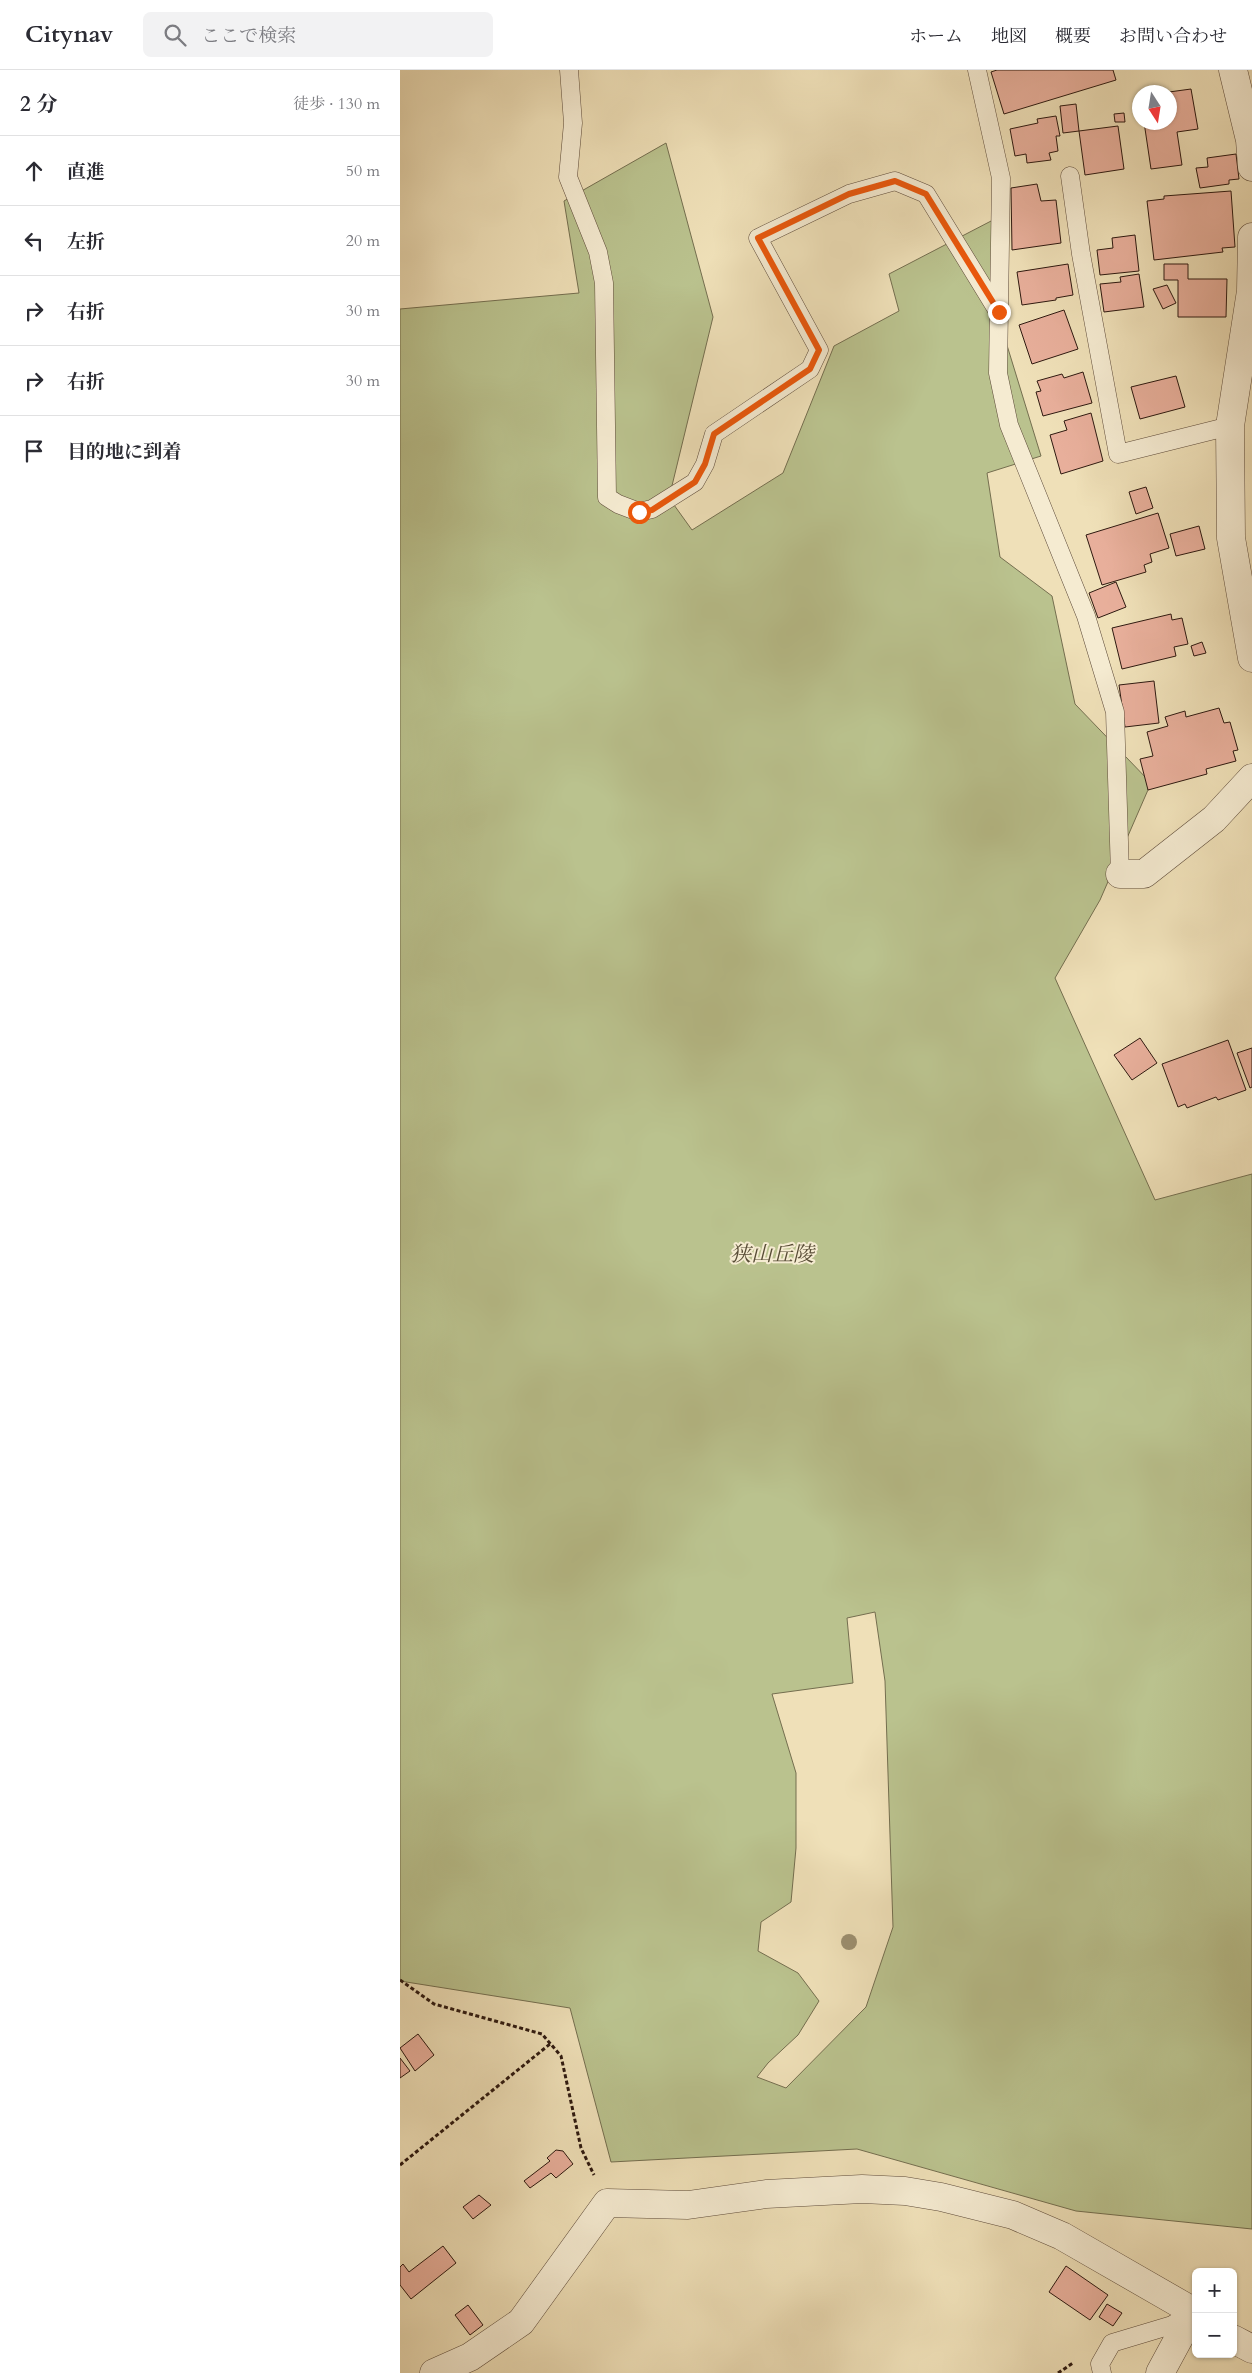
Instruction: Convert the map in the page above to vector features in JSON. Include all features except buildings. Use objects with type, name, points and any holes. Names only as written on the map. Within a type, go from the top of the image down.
[{"type":"street","points":[[1233,70],[1250,140],[1252,167]]},
{"type":"street","points":[[1252,237],[1251,291],[1230,426],[1231,538],[1252,658]]},
{"type":"street","points":[[1120,874],[1144,874],[1214,820],[1252,778]]},
{"type":"street","points":[[434,2373],[470,2357],[521,2322],[607,2203],[688,2205],[766,2194],[862,2189],[905,2191],[941,2197],[1012,2215],[1062,2236],[1192,2311]]},
{"type":"street","points":[[1160,2373],[1192,2318]]},
{"type":"street","points":[[1237,2341],[1252,2349]]},
{"type":"lane","points":[[569,70],[573,123],[568,177],[598,252],[604,283],[607,496],[618,504],[639,512],[652,510],[695,482],[705,464],[714,434],[810,369],[819,350],[758,238],[849,194],[895,181],[926,194],[999,312]]},
{"type":"lane","points":[[977,70],[1001,178],[998,373],[1009,425],[1086,616],[1115,712],[1120,874]]},
{"type":"lane","points":[[1070,176],[1081,254],[1118,454],[1230,426]]},
{"type":"lane","points":[[1102,2373],[1100,2364],[1112,2343],[1172,2325],[1192,2315]]},
{"type":"path","points":[[400,1980],[434,2004],[542,2034],[561,2056],[581,2148],[607,2203]]},
{"type":"path","points":[[400,2165],[550,2044]]},
{"type":"green space","name":"狭山丘陵","points":[[666,143],[713,317],[669,498],[692,530],[783,473],[834,346],[899,311],[889,274],[993,220],[1006,342],[1041,456],[987,473],[1000,557],[1052,596],[1075,704],[1151,783],[1100,900],[1055,978],[1155,1200],[1252,1174],[1252,2229],[1076,2211],[857,2149],[611,2162],[570,2008],[400,1981],[400,309],[579,293],[564,201]],"holes":[[[875,1612],[885,1681],[893,1927],[866,2007],[786,2088],[757,2077],[768,2063],[798,2035],[819,2001],[798,1973],[758,1951],[761,1922],[791,1902],[796,1848],[796,1773],[772,1694],[853,1683],[847,1618]]]},
{"type":"route","points":[[639,512],[652,510],[695,482],[705,464],[714,434],[810,369],[819,350],[758,238],[849,194],[895,181],[926,194],[999,312]]}]
